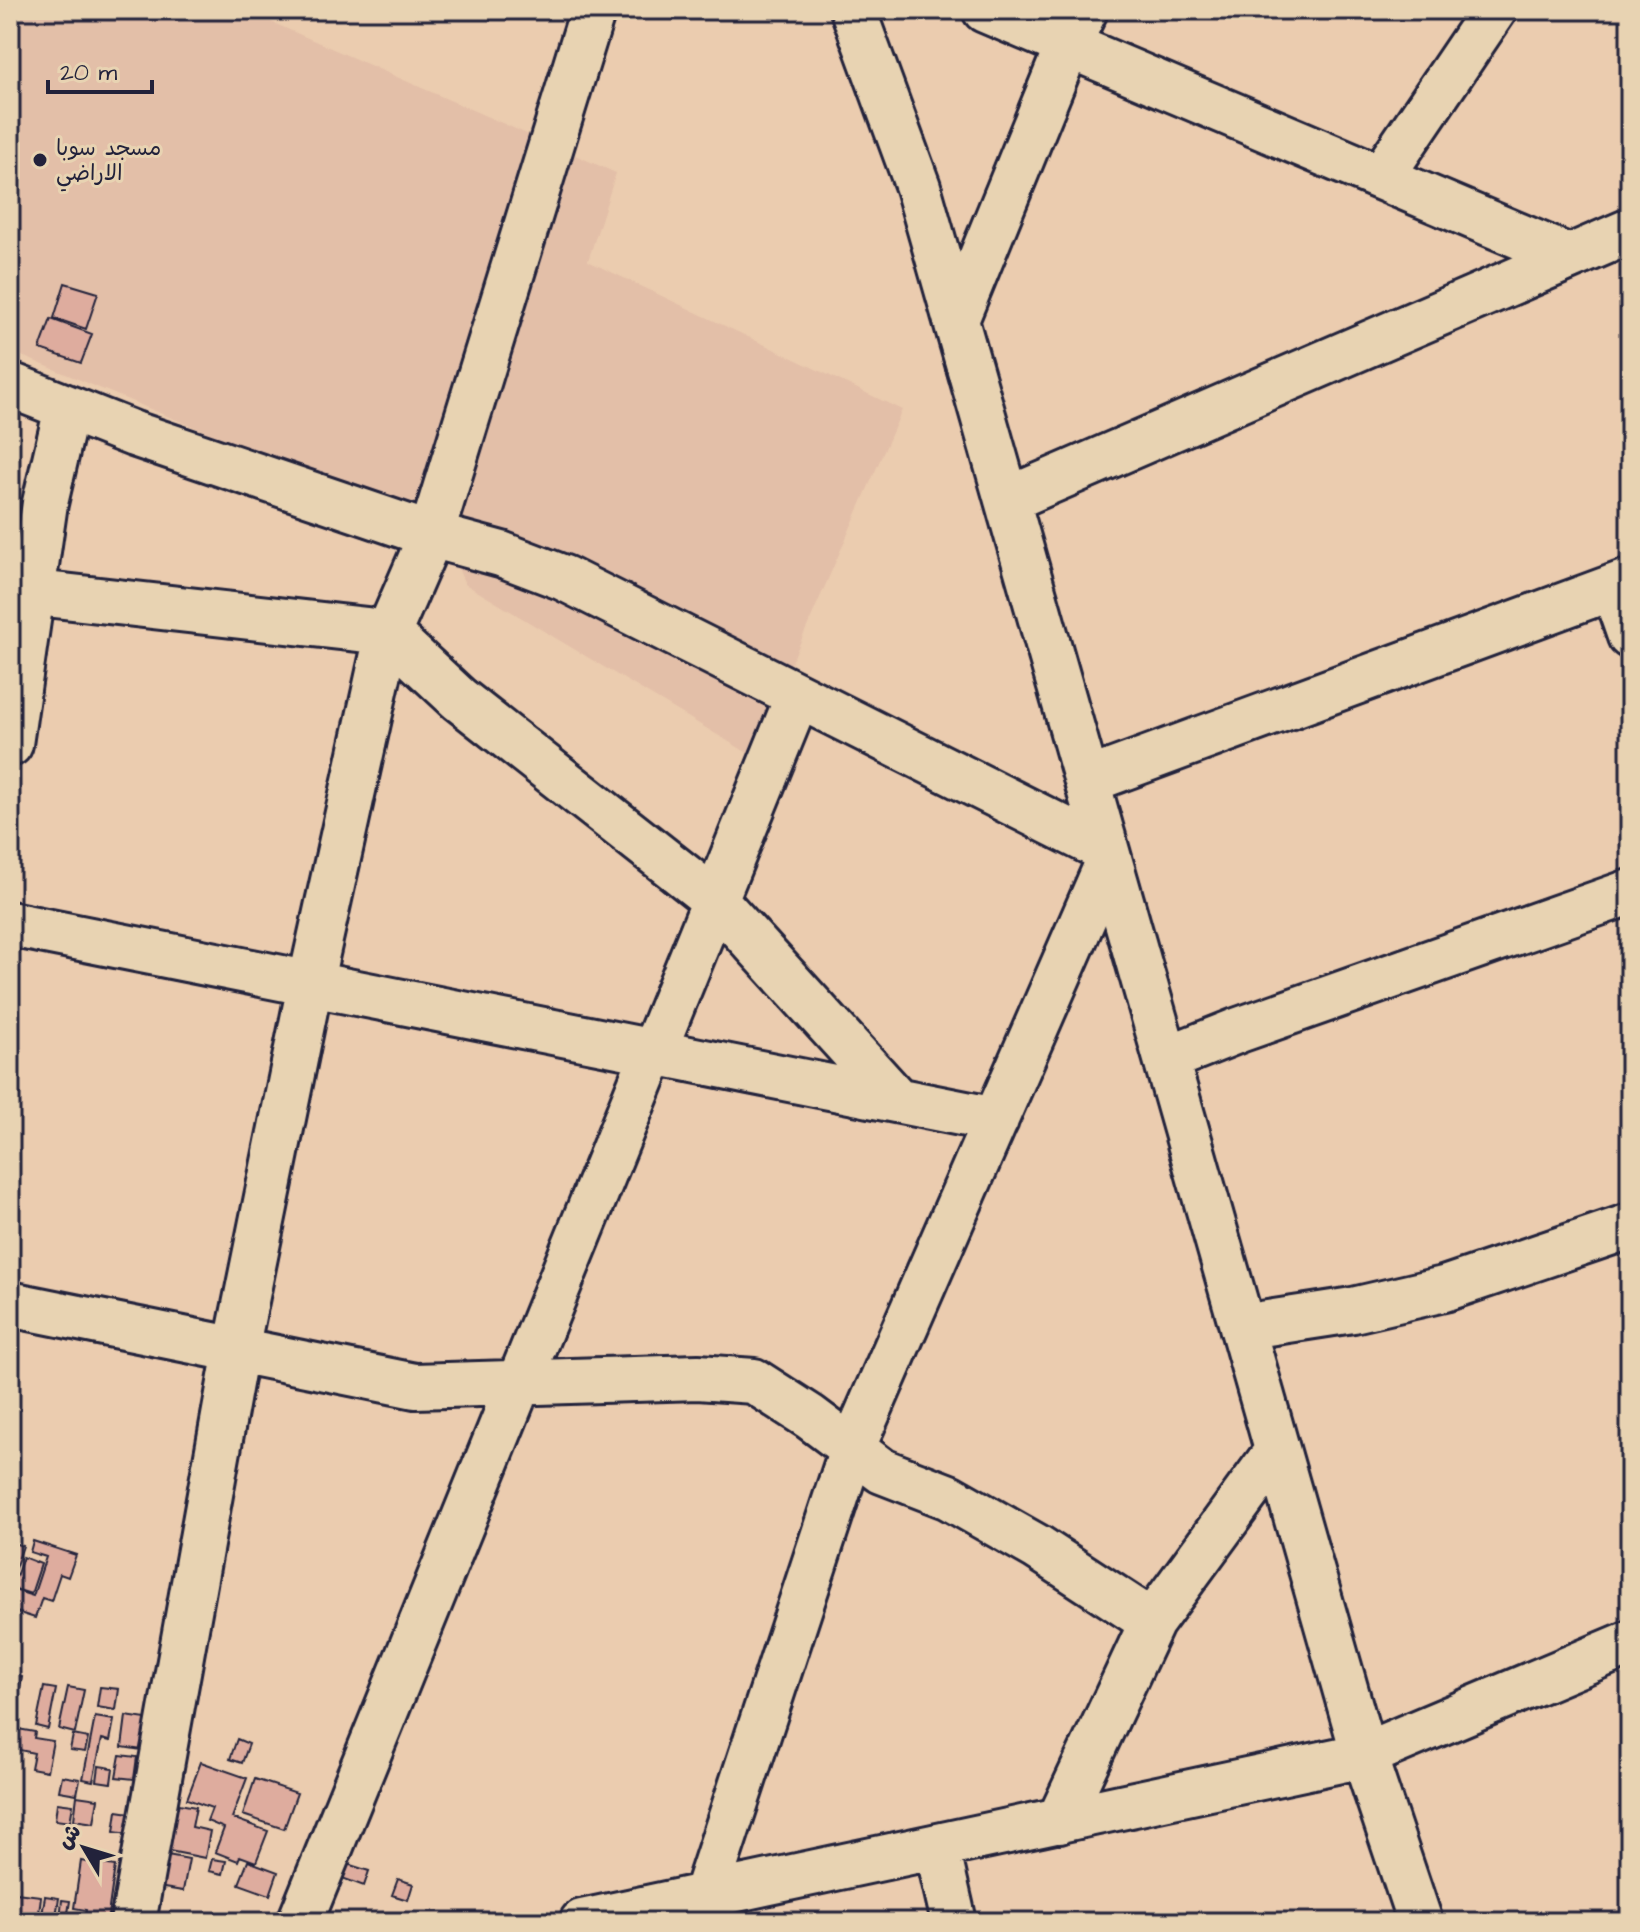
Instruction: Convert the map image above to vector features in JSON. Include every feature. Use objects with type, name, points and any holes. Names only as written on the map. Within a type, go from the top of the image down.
[{"type":"street","points":[[133,1922],[236,1350],[310,985],[387,636],[431,535],[593,10]]},
{"type":"street","points":[[853,10],[918,187],[1364,1755],[1420,1922]]},
{"type":"street","points":[[985,10],[1077,28],[1381,177],[1569,257]]},
{"type":"street","points":[[1381,177],[1494,10]]},
{"type":"street","points":[[956,320],[1077,28]]},
{"type":"street","points":[[1007,500],[1630,231]]},
{"type":"street","points":[[10,385],[134,434],[431,535],[501,554],[564,578],[1108,855]]},
{"type":"street","points":[[10,744],[20,592],[67,408]]},
{"type":"street","points":[[1087,781],[1621,584],[1630,636]]},
{"type":"street","points":[[20,592],[367,630],[387,636],[401,645],[459,699],[716,901],[897,1100]]},
{"type":"street","points":[[300,1922],[798,696]]},
{"type":"street","points":[[705,1896],[852,1449],[1108,855]]},
{"type":"street","points":[[1166,1059],[1239,1030],[1630,892]]},
{"type":"street","points":[[10,924],[996,1120]]},
{"type":"street","points":[[1242,1327],[1353,1310],[1444,1289],[1630,1226]]},
{"type":"street","points":[[10,1304],[415,1386],[698,1377],[754,1381],[810,1417],[882,1471],[949,1497],[1152,1622]]},
{"type":"street","points":[[1059,1821],[1152,1622],[1277,1451]]},
{"type":"street","points":[[582,1922],[1364,1755],[1630,1643]]},
{"type":"street","points":[[937,1847],[954,1922]]},
{"type":"shaded area","points":[[10,10],[244,10],[616,173],[588,261],[902,410],[751,755],[465,584],[440,529],[10,351]]},
{"type":"building","points":[[65,283],[98,293],[86,329],[54,318]]},
{"type":"building","points":[[51,319],[92,334],[81,363],[40,349]]},
{"type":"building","points":[[10,496],[41,503],[36,525],[10,519]]},
{"type":"building","points":[[33,1541],[76,1555],[68,1577],[60,1574],[51,1601],[42,1598],[35,1618],[10,1610],[14,1590],[33,1596],[46,1557],[30,1552]]},
{"type":"building","points":[[10,1542],[23,1546],[10,1582]]},
{"type":"building","points":[[23,1557],[41,1564],[31,1594],[12,1588]]},
{"type":"building","points":[[10,1675],[22,1677],[19,1694],[10,1693]]},
{"type":"building","points":[[44,1687],[56,1689],[48,1729],[36,1726]]},
{"type":"building","points":[[68,1687],[84,1690],[75,1733],[59,1729]]},
{"type":"building","points":[[100,1687],[119,1689],[116,1710],[97,1707]]},
{"type":"building","points":[[126,1716],[146,1719],[142,1750],[122,1747]]},
{"type":"building","points":[[95,1717],[114,1720],[110,1741],[102,1739],[93,1781],[83,1779]]},
{"type":"building","points":[[18,1729],[35,1732],[34,1738],[53,1741],[47,1771],[31,1768],[34,1753],[15,1749]]},
{"type":"building","points":[[73,1735],[88,1738],[85,1752],[70,1750]]},
{"type":"building","points":[[237,1739],[249,1744],[242,1763],[230,1759]]},
{"type":"building","points":[[120,1755],[137,1757],[134,1779],[116,1777]]},
{"type":"building","points":[[201,1762],[247,1778],[232,1818],[268,1831],[256,1862],[240,1856],[238,1861],[215,1852],[224,1828],[207,1821],[212,1808],[187,1799]]},
{"type":"building","points":[[99,1766],[113,1768],[111,1783],[97,1781]]},
{"type":"building","points":[[62,1776],[80,1779],[77,1794],[59,1791]]},
{"type":"building","points":[[255,1779],[297,1793],[284,1829],[243,1815]]},
{"type":"building","points":[[77,1796],[98,1799],[94,1823],[74,1820]]},
{"type":"building","points":[[168,1802],[196,1807],[192,1827],[210,1831],[205,1858],[159,1849]]},
{"type":"building","points":[[57,1803],[73,1805],[70,1822],[55,1820]]},
{"type":"building","points":[[117,1811],[145,1815],[142,1836],[114,1832]]},
{"type":"building","points":[[157,1853],[189,1859],[183,1891],[151,1886]]},
{"type":"building","points":[[212,1859],[226,1861],[223,1874],[209,1871]]},
{"type":"building","points":[[81,1861],[115,1866],[107,1922],[85,1919],[86,1910],[74,1908]]},
{"type":"building","points":[[248,1861],[278,1872],[270,1895],[239,1884]]},
{"type":"building","points":[[347,1864],[369,1871],[364,1886],[342,1878]]},
{"type":"building","points":[[398,1879],[413,1884],[408,1900],[392,1895]]},
{"type":"building","points":[[16,1893],[41,1896],[38,1922],[12,1922]]},
{"type":"building","points":[[45,1896],[59,1898],[55,1922],[41,1922]]},
{"type":"building","points":[[62,1900],[70,1901],[68,1913],[83,1915],[82,1922],[60,1919]]},
{"type":"place","name":"مسجد سوبا الاراضي","points":[[40,160]]}]
